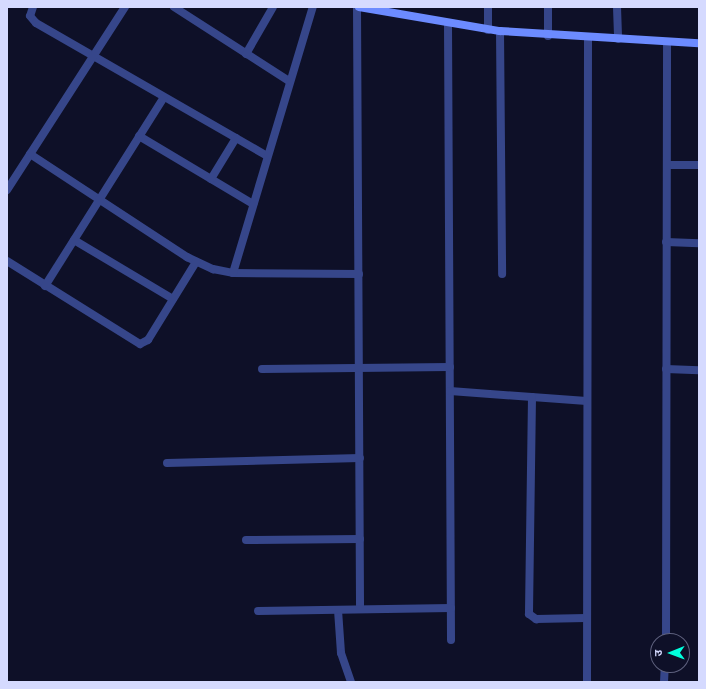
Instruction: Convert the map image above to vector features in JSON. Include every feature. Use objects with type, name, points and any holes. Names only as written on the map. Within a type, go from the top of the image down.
[{"type":"street","points":[[33,7],[32,20],[93,57],[266,155]]},
{"type":"street","points":[[7,190],[125,7]]},
{"type":"street","points":[[174,7],[289,81]]},
{"type":"street","points":[[246,54],[273,7]]},
{"type":"street","points":[[233,273],[266,155],[313,7]]},
{"type":"street","points":[[360,609],[358,7],[488,30],[548,36],[699,43]]},
{"type":"street","points":[[488,7],[488,30]]},
{"type":"street","points":[[548,7],[548,36]]},
{"type":"street","points":[[617,7],[618,39]]},
{"type":"street","points":[[448,24],[452,640]]},
{"type":"street","points":[[500,31],[502,274]]},
{"type":"street","points":[[587,682],[588,37]]},
{"type":"street","points":[[666,633],[667,42]]},
{"type":"street","points":[[46,286],[164,97]]},
{"type":"street","points":[[139,136],[253,204]]},
{"type":"street","points":[[211,179],[236,138]]},
{"type":"street","points":[[30,154],[196,262],[233,273],[359,274]]},
{"type":"street","points":[[667,165],[699,165]]},
{"type":"street","points":[[74,240],[173,298]]},
{"type":"street","points":[[666,242],[699,243]]},
{"type":"street","points":[[7,261],[140,344],[148,340],[196,262]]},
{"type":"street","points":[[262,369],[450,367]]},
{"type":"street","points":[[666,369],[699,370]]},
{"type":"street","points":[[450,391],[587,401]]},
{"type":"street","points":[[532,397],[529,614],[536,619],[586,618]]},
{"type":"street","points":[[167,463],[360,458]]},
{"type":"street","points":[[246,540],[360,539]]},
{"type":"street","points":[[258,611],[451,608]]},
{"type":"street","points":[[338,610],[341,653],[351,682]]}]
